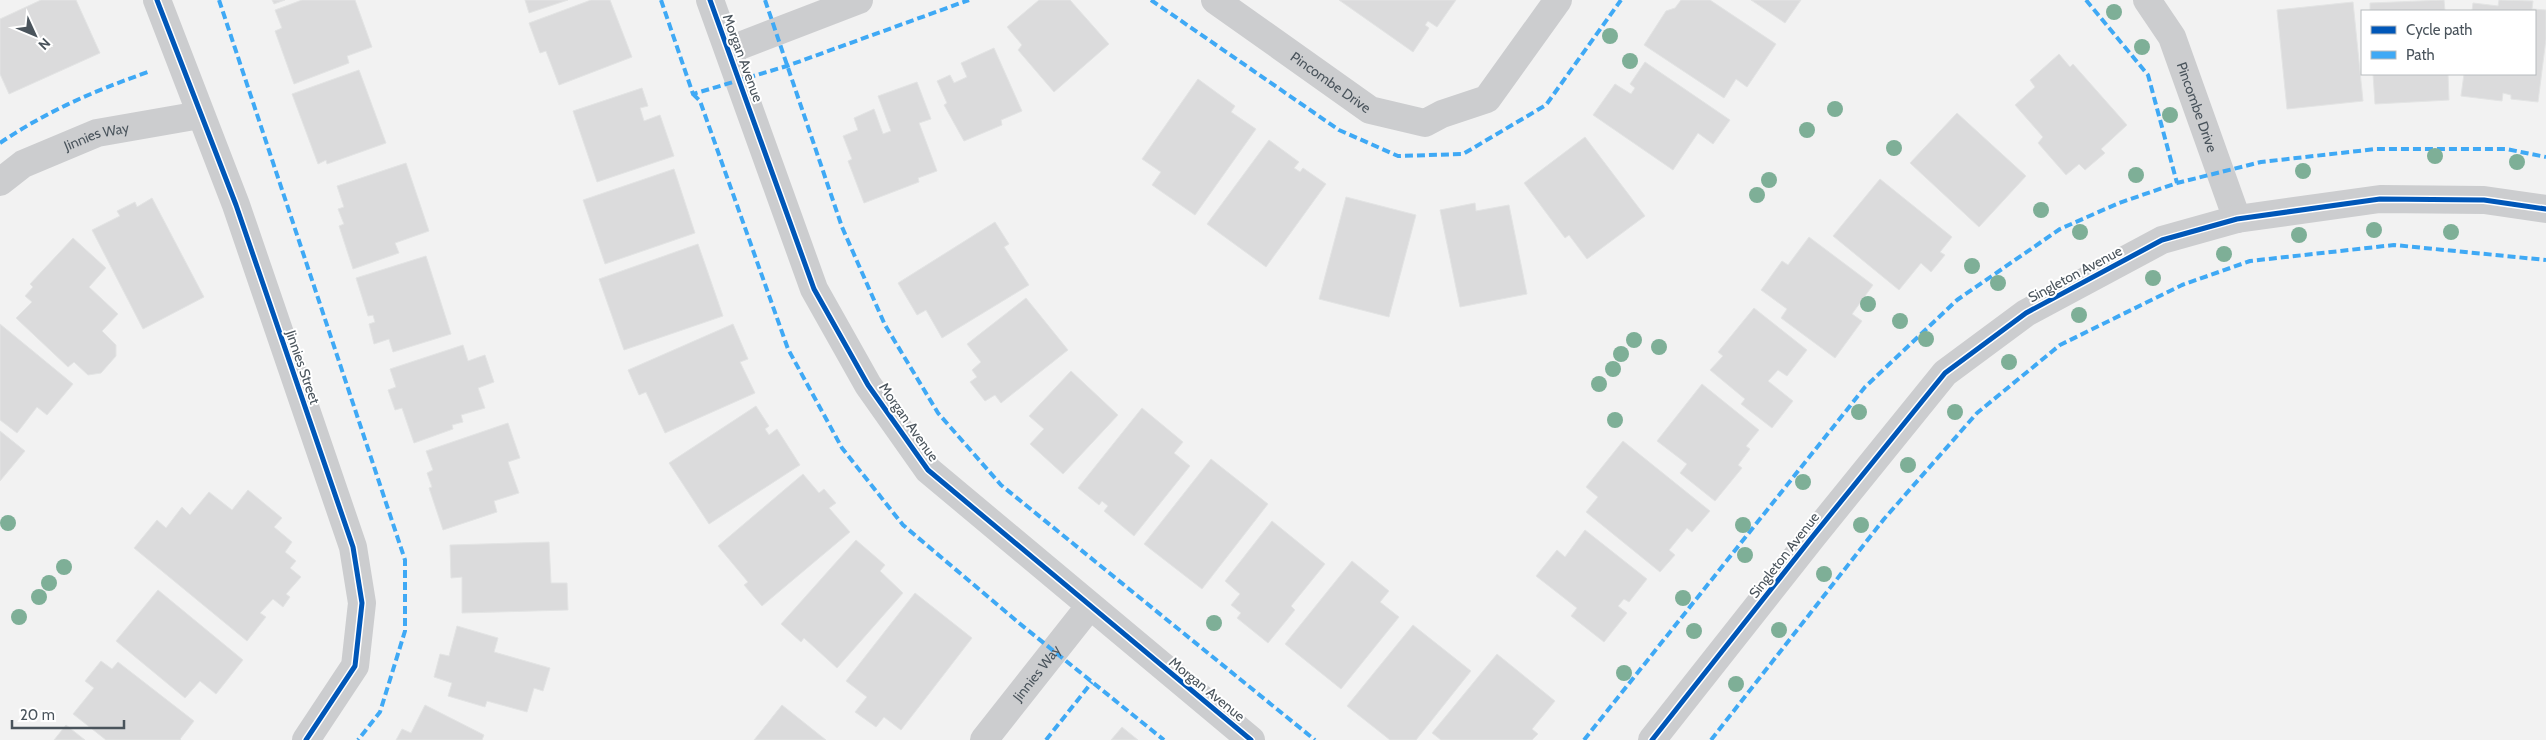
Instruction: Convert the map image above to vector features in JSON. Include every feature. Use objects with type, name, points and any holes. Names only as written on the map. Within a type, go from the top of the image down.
[{"type":"street","name":"Jinnies Street","points":[[157,0],[236,204],[353,547],[362,603],[355,666],[306,740]]},
{"type":"street","name":"Morgan Avenue","points":[[710,0],[814,289],[868,385],[928,470],[1089,607],[1251,740]]},
{"type":"street","points":[[729,50],[858,0]]},
{"type":"street","name":"Pincombe Drive","points":[[1215,0],[1370,110],[1425,123],[1442,114],[1488,99],[1558,0]]},
{"type":"street","name":"Pincombe Drive","points":[[2146,0],[2172,37],[2237,219]]},
{"type":"street","name":"Jinnies Way","points":[[0,182],[23,164],[97,133],[200,115]]},
{"type":"street","name":"Singleton Avenue","points":[[1652,740],[1813,536],[1946,374],[2026,313],[2162,240],[2237,219],[2380,199],[2484,200],[2546,209]]},
{"type":"street","name":"Jinnies Way","points":[[984,740],[1089,607]]},
{"type":"building","points":[[41,0],[76,0],[100,53],[9,94],[0,74],[0,19]]},
{"type":"building","points":[[272,0],[285,0],[274,4]]},
{"type":"building","points":[[302,0],[355,0],[372,47],[347,56],[349,63],[294,84],[275,31],[282,28],[275,10]]},
{"type":"building","points":[[525,0],[568,0],[529,13]]},
{"type":"building","points":[[591,0],[610,0],[632,57],[559,85],[546,51],[540,53],[529,23]]},
{"type":"building","points":[[1039,0],[1070,0],[1109,44],[1054,92],[1018,50],[1022,45],[1007,27]]},
{"type":"building","points":[[1339,0],[1456,0],[1437,27],[1428,21],[1425,25],[1429,28],[1413,52]]},
{"type":"building","points":[[1681,0],[1710,0],[1776,44],[1747,87],[1736,79],[1724,98],[1644,45],[1666,11],[1675,8]]},
{"type":"building","points":[[1751,0],[1801,0],[1785,23]]},
{"type":"building","points":[[2444,0],[2445,10],[2370,10],[2370,3]]},
{"type":"building","points":[[2499,0],[2533,1],[2532,9],[2546,10],[2546,39],[2538,102],[2511,99],[2511,95],[2503,93],[2502,101],[2461,96],[2464,75],[2536,75],[2536,10],[2472,10],[2473,3],[2498,6]]},
{"type":"building","points":[[2353,2],[2363,101],[2287,109],[2277,10]]},
{"type":"building","points":[[994,48],[1022,111],[1001,120],[1002,125],[964,141],[944,105],[947,103],[937,81],[950,75],[954,83],[967,77],[961,63]]},
{"type":"building","points":[[2059,54],[2070,67],[2073,64],[2127,125],[2101,149],[2105,153],[2085,170],[2079,164],[2066,175],[2038,143],[2043,137],[2015,105],[2035,87],[2030,80]]},
{"type":"building","points":[[1645,62],[1730,120],[1713,144],[1698,133],[1673,170],[1593,115],[1615,84],[1631,94],[1635,88],[1630,84]]},
{"type":"building","points":[[359,70],[386,143],[327,164],[326,160],[318,164],[292,94]]},
{"type":"building","points":[[2373,75],[2448,75],[2449,100],[2375,104]]},
{"type":"building","points":[[1198,79],[1235,106],[1231,112],[1256,129],[1195,215],[1152,185],[1161,172],[1142,159]]},
{"type":"building","points":[[917,82],[931,119],[919,123],[937,171],[918,178],[919,182],[864,203],[848,161],[852,159],[843,136],[858,130],[854,118],[874,109],[883,134],[891,131],[878,96]]},
{"type":"building","points":[[642,88],[648,106],[640,108],[644,121],[660,115],[674,156],[597,182],[573,111]]},
{"type":"building","points":[[1957,113],[2026,176],[1979,227],[1910,163]]},
{"type":"building","points":[[1585,137],[1645,216],[1587,259],[1569,235],[1565,238],[1524,183]]},
{"type":"building","points":[[1269,140],[1299,162],[1294,168],[1300,172],[1303,168],[1326,184],[1266,267],[1207,224]]},
{"type":"building","points":[[406,163],[429,231],[395,243],[399,253],[353,269],[339,226],[344,224],[338,209],[344,207],[337,186]]},
{"type":"building","points":[[674,169],[695,233],[605,264],[583,200]]},
{"type":"building","points":[[1880,179],[1952,237],[1940,252],[1945,255],[1931,272],[1921,263],[1899,290],[1833,236]]},
{"type":"building","points":[[1346,197],[1416,215],[1389,317],[1319,299]]},
{"type":"building","points":[[152,198],[204,297],[143,329],[92,230],[120,216],[117,211],[135,202],[137,207]]},
{"type":"building","points":[[1475,203],[1476,211],[1509,205],[1527,294],[1460,307],[1440,210]]},
{"type":"building","points":[[995,222],[1009,244],[1004,247],[1029,285],[942,338],[926,310],[917,315],[898,283]]},
{"type":"building","points":[[1809,237],[1873,285],[1852,314],[1862,321],[1835,358],[1781,318],[1787,309],[1761,290],[1782,261],[1788,265]]},
{"type":"building","points":[[73,238],[106,268],[89,287],[118,314],[102,331],[116,345],[116,356],[101,373],[88,375],[74,362],[68,367],[16,318],[32,302],[25,296],[33,287],[30,284]]},
{"type":"building","points":[[698,244],[723,316],[624,350],[599,279]]},
{"type":"building","points":[[426,256],[451,334],[393,352],[389,339],[374,344],[369,324],[375,322],[373,315],[368,316],[356,278]]},
{"type":"building","points":[[1026,298],[1068,350],[1001,403],[995,395],[985,401],[970,382],[977,377],[972,370],[981,362],[967,344]]},
{"type":"building","points":[[1754,308],[1807,350],[1787,376],[1778,370],[1768,381],[1793,401],[1772,428],[1741,404],[1745,399],[1710,370],[1723,356],[1718,352]]},
{"type":"building","points":[[0,324],[73,384],[47,415],[37,407],[17,433],[0,420]]},
{"type":"building","points":[[733,324],[748,359],[740,362],[755,393],[665,433],[646,392],[639,395],[628,370]]},
{"type":"building","points":[[463,345],[468,361],[485,355],[494,382],[478,388],[485,408],[461,415],[463,422],[452,425],[453,429],[414,443],[402,408],[395,410],[388,390],[396,387],[390,369]]},
{"type":"building","points":[[1071,371],[1118,415],[1063,474],[1030,444],[1044,429],[1029,416]]},
{"type":"building","points":[[1702,384],[1759,430],[1746,446],[1750,449],[1738,465],[1742,468],[1715,501],[1680,473],[1687,464],[1657,441]]},
{"type":"building","points":[[756,406],[769,426],[765,429],[769,435],[777,429],[800,465],[709,524],[669,463]]},
{"type":"building","points":[[1142,408],[1183,442],[1174,453],[1190,466],[1134,536],[1104,511],[1108,506],[1102,501],[1099,505],[1078,488]]},
{"type":"building","points":[[508,423],[520,458],[508,462],[519,493],[494,501],[497,512],[443,530],[429,488],[432,487],[427,473],[433,470],[426,451]]},
{"type":"building","points":[[0,431],[25,451],[0,481]]},
{"type":"building","points":[[1623,441],[1710,511],[1692,532],[1687,528],[1669,550],[1675,555],[1660,572],[1586,512],[1598,497],[1586,487]]},
{"type":"building","points":[[1211,459],[1268,504],[1202,589],[1144,544]]},
{"type":"building","points":[[803,474],[819,493],[824,489],[836,503],[829,508],[850,532],[762,606],[744,585],[748,582],[718,546]]},
{"type":"building","points":[[248,490],[282,518],[274,527],[292,542],[285,552],[296,561],[290,568],[301,577],[286,594],[290,597],[283,607],[273,599],[260,613],[266,617],[247,641],[134,548],[157,520],[166,528],[182,507],[190,515],[209,492],[232,510]]},
{"type":"building","points":[[1272,521],[1325,564],[1291,606],[1295,610],[1268,643],[1237,618],[1241,613],[1231,605],[1240,594],[1225,581]]},
{"type":"building","points":[[1585,530],[1647,579],[1629,602],[1624,599],[1618,606],[1627,613],[1604,642],[1571,616],[1577,608],[1536,576],[1557,550],[1565,557]]},
{"type":"building","points":[[856,540],[885,565],[880,571],[903,593],[837,668],[804,638],[801,642],[781,624]]},
{"type":"building","points":[[549,542],[551,583],[567,583],[568,610],[462,613],[462,577],[451,578],[450,545]]},
{"type":"building","points":[[1352,561],[1389,591],[1380,602],[1399,617],[1341,689],[1285,644]]},
{"type":"building","points":[[158,590],[243,660],[216,694],[200,681],[185,698],[116,641]]},
{"type":"building","points":[[915,593],[972,638],[901,730],[884,717],[876,727],[855,712],[867,697],[846,681]]},
{"type":"building","points":[[1413,625],[1471,671],[1416,740],[1390,740],[1347,706]]},
{"type":"building","points":[[457,626],[498,638],[494,652],[550,668],[543,691],[534,688],[527,712],[487,701],[485,707],[448,696],[452,683],[434,677],[440,654],[449,656]]},
{"type":"building","points":[[1497,654],[1555,701],[1532,729],[1538,734],[1532,740],[1441,740],[1432,733]]},
{"type":"building","points":[[101,661],[112,669],[118,662],[194,721],[181,740],[106,740],[73,714],[94,688],[85,681]]},
{"type":"building","points":[[425,705],[484,735],[482,740],[396,740],[402,729],[411,733]]},
{"type":"building","points":[[782,705],[826,740],[754,740]]},
{"type":"building","points":[[66,725],[85,740],[54,740]]},
{"type":"building","points":[[1122,727],[1138,740],[1111,740]]},
{"type":"marked path","points":[[219,0],[405,560],[405,631],[380,712],[358,740]]},
{"type":"marked path","points":[[661,0],[693,94],[787,66],[969,0]]},
{"type":"marked path","points":[[765,0],[842,227],[885,325],[938,413],[1001,485],[1315,740]]},
{"type":"marked path","points":[[1151,0],[1339,130],[1398,156],[1463,154],[1546,105],[1621,0]]},
{"type":"marked path","points":[[2086,0],[2148,75],[2177,183]]},
{"type":"marked path","points":[[0,143],[53,111],[148,72]]},
{"type":"marked path","points":[[693,94],[700,101],[788,349],[842,448],[903,525],[1019,623],[1164,740]]},
{"type":"marked path","points":[[1584,740],[1865,387],[1957,300],[2060,229],[2119,203],[2177,183],[2261,162],[2376,149],[2506,149],[2546,157]]},
{"type":"marked path","points":[[1711,740],[1884,519],[1977,413],[2060,345],[2182,285],[2250,261],[2394,245],[2546,260]]},
{"type":"marked path","points":[[1046,740],[1092,682]]},
{"type":"cycle path","points":[[157,0],[236,205],[353,547],[362,603],[355,666],[306,740]]},
{"type":"cycle path","points":[[710,0],[814,289],[868,385],[928,470],[1251,740]]},
{"type":"cycle path","points":[[1652,740],[1945,373],[2026,313],[2162,240],[2237,219],[2380,199],[2484,200],[2546,209]]}]
